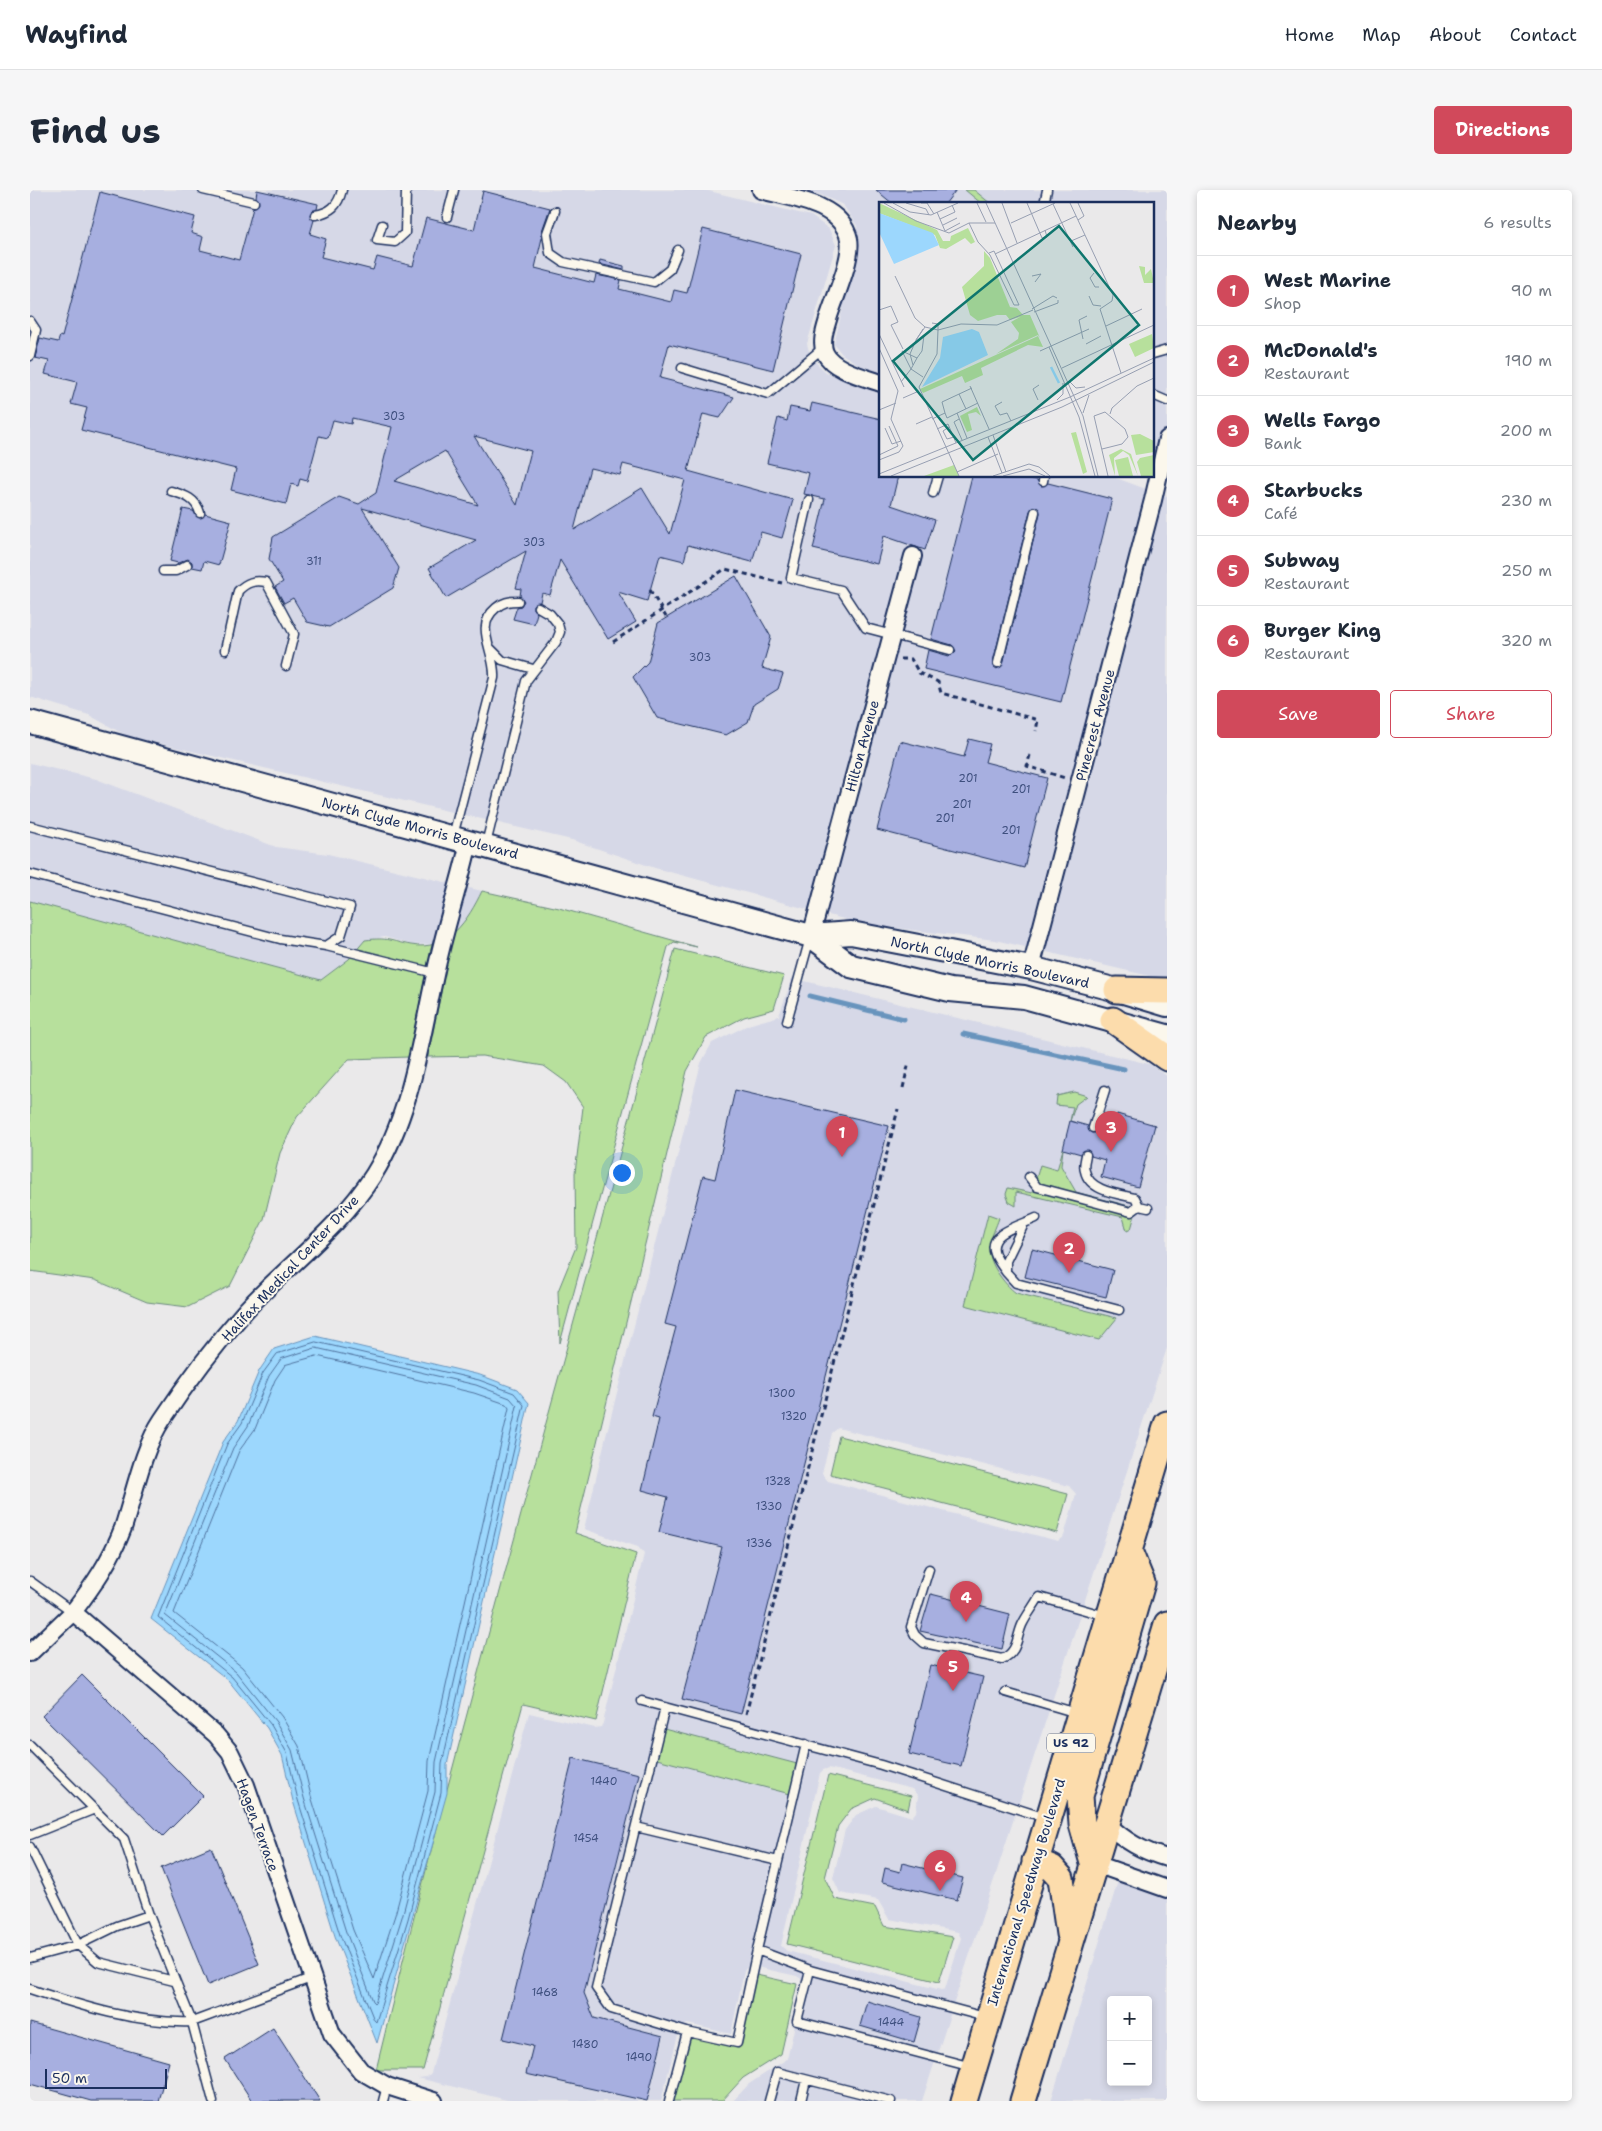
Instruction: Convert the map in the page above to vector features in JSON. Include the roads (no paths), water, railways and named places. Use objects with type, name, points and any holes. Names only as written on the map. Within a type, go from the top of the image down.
[{"type":"main road","name":"North Clyde Morris Boulevard","points":[[30,722],[811,936],[851,933],[1031,968],[1117,990],[1167,1006]]},
{"type":"main road","name":"North Clyde Morris Boulevard","points":[[811,936],[852,966],[950,990],[1024,997],[1167,1036]]},
{"type":"main road","points":[[1117,990],[1167,990]]},
{"type":"main road","points":[[1114,1020],[1167,1058]]},
{"type":"main road","name":"International Speedway Boulevard","points":[[964,2101],[1167,1424]]},
{"type":"main road","points":[[1093,1863],[1082,1824],[1080,1796],[1142,1584],[1129,1551]]},
{"type":"main road","points":[[1023,2101],[1093,1863],[1167,1624]]},
{"type":"main road","points":[[1035,1861],[1052,1868],[1061,1878],[1070,1944]]},
{"type":"street","points":[[761,190],[813,204],[832,214],[842,223],[849,239],[848,254],[823,336],[825,353],[836,364],[879,383]]},
{"type":"street","points":[[1156,481],[1167,439]]},
{"type":"street","name":"Pinecrest Avenue","points":[[1031,968],[1087,756],[1156,481]]},
{"type":"street","name":"Hilton Avenue","points":[[811,936],[914,556]]},
{"type":"street","name":"Halifax Medical Center Drive","points":[[73,1612],[111,1556],[143,1464],[160,1422],[191,1378],[247,1310],[337,1222],[374,1174],[403,1114],[419,1053],[435,973],[469,842]]},
{"type":"street","points":[[30,1652],[73,1612]]},
{"type":"street","name":"Hagen Terrace","points":[[73,1612],[202,1723],[230,1752],[246,1786],[332,2034],[361,2071],[385,2094],[434,2101]]},
{"type":"street","points":[[1106,1823],[1123,1839],[1143,1851],[1167,1858]]},
{"type":"street","points":[[1093,1863],[1167,1889]]},
{"type":"lane","points":[[203,190],[254,202]]},
{"type":"lane","points":[[315,215],[327,214],[335,207],[342,190]]},
{"type":"lane","points":[[382,225],[377,240],[395,242],[405,234],[406,190]]},
{"type":"lane","points":[[446,217],[454,190]]},
{"type":"lane","points":[[555,211],[547,233],[550,252],[563,262],[654,282],[670,269],[678,250]]},
{"type":"lane","points":[[30,321],[36,330],[30,356]]},
{"type":"lane","points":[[682,368],[768,394],[824,347]]},
{"type":"lane","points":[[1154,354],[1167,350]]},
{"type":"lane","points":[[1154,395],[1167,401]]},
{"type":"lane","points":[[933,493],[937,478]]},
{"type":"lane","points":[[171,491],[190,497],[199,506],[200,513]]},
{"type":"lane","points":[[810,500],[791,578],[841,590],[866,628],[950,650]]},
{"type":"lane","points":[[998,663],[1035,512]]},
{"type":"lane","points":[[163,571],[176,571],[187,565]]},
{"type":"lane","points":[[226,650],[238,591],[244,585],[255,580],[266,582],[294,634],[286,666]]},
{"type":"lane","points":[[469,842],[494,678],[495,664],[485,631],[486,620],[501,604],[518,601]]},
{"type":"lane","points":[[469,842],[526,681],[533,669],[556,642],[560,632],[558,624],[550,614],[538,607]]},
{"type":"lane","points":[[489,646],[502,660],[533,669]]},
{"type":"lane","points":[[30,826],[350,907],[342,936],[326,946]]},
{"type":"lane","points":[[30,874],[280,939],[326,946],[435,973]]},
{"type":"lane","points":[[787,1021],[811,936]]},
{"type":"lane","points":[[1093,1128],[1105,1090]]},
{"type":"lane","points":[[1086,1155],[1084,1170],[1090,1181],[1102,1190],[1135,1198],[1138,1206]]},
{"type":"lane","points":[[1029,1176],[1037,1187],[1131,1212],[1138,1206]]},
{"type":"lane","points":[[1138,1206],[1148,1208]]},
{"type":"lane","points":[[1036,1218],[1023,1226],[1014,1226],[1006,1230],[993,1246],[994,1254],[1006,1272],[1016,1283],[1119,1310]]},
{"type":"lane","points":[[1006,1272],[1006,1261],[1023,1226]]},
{"type":"lane","points":[[929,1569],[911,1627],[915,1636],[924,1643],[1002,1659],[1008,1656],[1017,1644],[1022,1626],[1039,1597],[1110,1617]]},
{"type":"lane","points":[[30,1581],[73,1612]]},
{"type":"lane","points":[[1005,1692],[1080,1714]]},
{"type":"lane","points":[[642,1701],[881,1765],[1048,1819]]},
{"type":"lane","points":[[665,1707],[596,1988],[611,2009],[687,2032],[737,2043],[756,1950],[806,1744]]},
{"type":"lane","points":[[30,1745],[124,1839],[149,1915],[192,2022],[213,2101]]},
{"type":"lane","points":[[30,1835],[95,1809]]},
{"type":"lane","points":[[636,1826],[778,1861]]},
{"type":"lane","points":[[30,1847],[78,1945],[98,1962],[174,1981]]},
{"type":"lane","points":[[30,1958],[78,1945],[117,1926],[149,1915]]},
{"type":"lane","points":[[756,1950],[810,1970],[988,2018]]},
{"type":"lane","points":[[810,1970],[797,2020],[974,2068]]},
{"type":"lane","points":[[30,1989],[71,2003],[165,2023],[192,2022],[311,1978]]},
{"type":"lane","points":[[669,2101],[687,2032]]},
{"type":"lane","points":[[769,2101],[777,2072],[891,2101]]},
{"type":"lane","points":[[801,2101],[806,2080]]},
{"type":"water","points":[[315,1336],[480,1375],[517,1389],[529,1403],[447,1765],[447,1793],[377,2043],[335,1936],[293,1801],[282,1755],[267,1728],[228,1680],[151,1619],[223,1442],[238,1421],[259,1371],[274,1349]]},
{"type":"waterway","points":[[810,996],[904,1019]]},
{"type":"waterway","points":[[963,1034],[1124,1069]]},
{"type":"place","name":"Wells Fargo","points":[[1111,1152]]},
{"type":"place","name":"West Marine","points":[[842,1157]]},
{"type":"place","name":"McDonald's","points":[[1069,1273]]},
{"type":"place","name":"Starbucks","points":[[966,1622]]},
{"type":"place","name":"Subway","points":[[953,1691]]},
{"type":"place","name":"Burger King","points":[[940,1891]]}]
